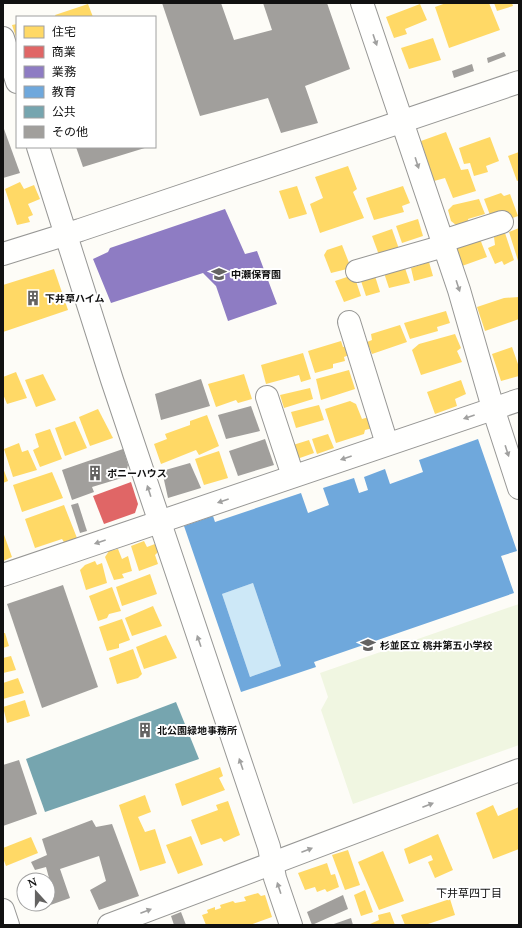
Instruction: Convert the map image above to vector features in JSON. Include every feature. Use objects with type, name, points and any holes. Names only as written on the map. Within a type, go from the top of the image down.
[{"type":"street","points":[[362,3],[459,290],[493,408],[519,488]]},
{"type":"street","points":[[3,38],[16,79]]},
{"type":"street","points":[[3,254],[519,82]]},
{"type":"street","points":[[38,148],[112,380],[269,847],[275,878],[291,925]]},
{"type":"street","points":[[357,271],[444,244],[502,222]]},
{"type":"street","points":[[349,322],[387,444]]},
{"type":"street","points":[[267,397],[293,476]]},
{"type":"street","points":[[3,575],[519,400]]},
{"type":"street","points":[[109,925],[519,770]]},
{"type":"street","points":[[3,910],[8,925]]},
{"type":"green space","points":[[519,604],[519,745],[353,804],[321,710],[328,697],[320,673]]},
{"type":"water","points":[[253,583],[281,666],[250,677],[222,594]]},
{"type":"building: 住宅","points":[[446,3],[489,3],[500,30],[449,48],[435,7]]},
{"type":"building: 住宅","points":[[494,3],[512,3],[513,6],[497,11]]},
{"type":"building: 住宅","points":[[88,4],[93,16],[56,16]]},
{"type":"building: 住宅","points":[[420,4],[427,20],[405,29],[407,34],[394,38],[386,17]]},
{"type":"building: 住宅","points":[[16,24],[16,37],[12,25]]},
{"type":"building: 住宅","points":[[433,38],[441,60],[409,69],[401,48]]},
{"type":"building: 住宅","points":[[446,132],[461,170],[468,169],[476,191],[453,198],[445,178],[434,181],[421,141]]},
{"type":"building: 住宅","points":[[490,137],[499,161],[486,166],[488,172],[474,176],[470,163],[464,164],[459,148]]},
{"type":"building: 住宅","points":[[519,152],[519,180],[517,181],[508,156]]},
{"type":"building: 住宅","points":[[348,166],[357,189],[353,192],[364,218],[320,233],[310,204],[323,198],[315,177]]},
{"type":"building: 住宅","points":[[20,182],[24,189],[34,185],[40,199],[28,204],[33,215],[28,217],[30,222],[17,225],[5,189]]},
{"type":"building: 住宅","points":[[297,186],[307,214],[289,219],[279,191]]},
{"type":"building: 住宅","points":[[403,186],[410,203],[402,206],[404,212],[374,220],[366,198]]},
{"type":"building: 住宅","points":[[501,193],[504,196],[510,194],[518,216],[505,221],[490,215],[484,199]]},
{"type":"building: 住宅","points":[[479,199],[485,214],[468,219],[469,222],[456,225],[451,221],[448,210],[453,205]]},
{"type":"building: 住宅","points":[[418,219],[423,236],[402,243],[396,226]]},
{"type":"building: 住宅","points":[[519,228],[519,264],[509,232]]},
{"type":"building: 住宅","points":[[392,229],[399,249],[379,255],[372,236]]},
{"type":"building: 住宅","points":[[505,233],[514,260],[504,265],[502,261],[495,264],[488,248],[495,245],[494,237]]},
{"type":"building: 住宅","points":[[480,239],[487,257],[462,266],[456,250],[457,245]]},
{"type":"building: 住宅","points":[[342,245],[351,268],[331,273],[324,255],[327,250]]},
{"type":"building: 住宅","points":[[429,262],[433,276],[414,281],[411,268]]},
{"type":"building: 住宅","points":[[405,268],[410,283],[389,288],[384,273]]},
{"type":"building: 住宅","name":"下井草ハイム","points":[[54,269],[68,310],[3,332],[3,285]]},
{"type":"building: 住宅","points":[[350,276],[352,282],[356,281],[361,296],[344,302],[335,281]]},
{"type":"building: 住宅","points":[[375,276],[380,292],[366,296],[361,281]]},
{"type":"building: 住宅","points":[[519,297],[519,319],[485,331],[477,307],[504,298]]},
{"type":"building: 住宅","points":[[446,311],[450,323],[437,327],[438,331],[410,339],[404,323]]},
{"type":"building: 住宅","points":[[400,325],[407,342],[372,354],[367,342],[372,340],[371,334]]},
{"type":"building: 住宅","points":[[455,334],[461,348],[457,351],[462,362],[421,375],[412,350],[419,344]]},
{"type":"building: 住宅","points":[[341,341],[343,347],[348,346],[349,355],[344,357],[345,361],[333,364],[333,368],[315,373],[308,351]]},
{"type":"building: 住宅","points":[[512,347],[519,367],[519,376],[501,381],[492,354]]},
{"type":"building: 住宅","points":[[303,353],[311,379],[301,382],[299,375],[266,384],[261,365]]},
{"type":"building: 住宅","points":[[349,370],[355,389],[321,400],[316,379]]},
{"type":"building: 住宅","points":[[16,372],[27,398],[7,404],[3,394],[3,377]]},
{"type":"building: 住宅","points":[[43,374],[56,400],[36,407],[25,380]]},
{"type":"building: 住宅","points":[[244,374],[252,399],[238,403],[236,400],[216,407],[208,384]]},
{"type":"building: 住宅","points":[[461,380],[466,394],[455,399],[457,406],[435,414],[427,392]]},
{"type":"building: 住宅","points":[[310,388],[313,399],[284,408],[280,395]]},
{"type":"building: 住宅","points":[[350,401],[356,404],[362,419],[369,417],[373,428],[365,430],[364,434],[336,443],[325,409]]},
{"type":"building: 住宅","points":[[319,405],[324,420],[296,428],[291,412]]},
{"type":"building: 住宅","points":[[98,409],[113,438],[90,446],[79,417]]},
{"type":"building: 住宅","points":[[207,415],[219,446],[199,455],[196,450],[161,464],[154,444],[167,439],[165,434],[190,425],[190,421]]},
{"type":"building: 住宅","points":[[75,421],[87,448],[65,456],[55,428]]},
{"type":"building: 住宅","points":[[50,429],[62,459],[40,467],[33,450],[39,447],[35,434]]},
{"type":"building: 住宅","points":[[328,434],[334,448],[317,454],[312,439]]},
{"type":"building: 住宅","points":[[309,440],[314,453],[297,459],[293,445]]},
{"type":"building: 住宅","points":[[19,443],[22,452],[28,450],[37,470],[13,477],[4,449]]},
{"type":"building: 住宅","points":[[219,451],[228,478],[204,485],[195,459]]},
{"type":"building: 住宅","points":[[3,468],[8,481],[3,483]]},
{"type":"building: 住宅","points":[[52,472],[63,498],[22,512],[13,485]]},
{"type":"building: 住宅","points":[[64,505],[77,538],[64,542],[62,539],[35,548],[25,519]]},
{"type":"building: 住宅","points":[[3,532],[12,557],[3,561]]},
{"type":"building: 住宅","points":[[144,541],[147,547],[155,544],[158,552],[155,555],[158,564],[139,571],[131,546]]},
{"type":"building: 住宅","points":[[118,549],[122,559],[128,556],[132,571],[122,574],[124,578],[114,580],[105,557],[109,551]]},
{"type":"building: 住宅","points":[[95,561],[97,565],[102,563],[107,583],[86,590],[80,570],[85,565]]},
{"type":"building: 住宅","points":[[150,574],[157,594],[122,606],[116,587]]},
{"type":"building: 住宅","points":[[112,587],[121,611],[109,614],[107,618],[98,621],[89,596]]},
{"type":"building: 住宅","points":[[153,606],[162,626],[132,636],[125,618]]},
{"type":"building: 住宅","points":[[122,619],[130,640],[119,644],[119,648],[107,651],[99,627]]},
{"type":"building: 住宅","points":[[3,633],[5,633],[9,646],[3,648]]},
{"type":"building: 住宅","points":[[166,635],[177,658],[144,669],[136,647]]},
{"type":"building: 住宅","points":[[133,649],[142,674],[138,678],[117,684],[109,658]]},
{"type":"building: 住宅","points":[[11,656],[16,670],[3,673],[3,658]]},
{"type":"building: 住宅","points":[[18,678],[24,693],[3,699],[3,683]]},
{"type":"building: 住宅","points":[[25,700],[30,716],[7,723],[3,707]]},
{"type":"building: 住宅","points":[[220,767],[223,776],[219,778],[225,790],[182,806],[175,784]]},
{"type":"building: 住宅","points":[[145,795],[151,812],[138,817],[145,832],[155,829],[166,863],[140,871],[119,805]]},
{"type":"building: 住宅","points":[[228,801],[240,835],[224,842],[221,838],[201,845],[191,820],[218,810],[216,805]]},
{"type":"building: 住宅","points":[[493,805],[498,816],[519,807],[519,849],[493,859],[476,813]]},
{"type":"building: 住宅","points":[[438,834],[453,870],[435,878],[428,862],[433,860],[431,855],[409,864],[404,849]]},
{"type":"building: 住宅","points":[[191,836],[203,865],[178,874],[166,845]]},
{"type":"building: 住宅","points":[[31,837],[38,853],[6,866],[3,858],[3,848]]},
{"type":"building: 住宅","points":[[348,850],[360,885],[345,890],[332,855]]},
{"type":"building: 住宅","points":[[383,851],[404,901],[379,910],[358,862]]},
{"type":"building: 住宅","points":[[327,863],[331,875],[335,874],[339,887],[327,892],[325,889],[317,892],[315,887],[305,890],[298,873]]},
{"type":"building: 住宅","points":[[365,890],[373,912],[361,916],[354,895]]},
{"type":"building: 住宅","points":[[258,893],[261,896],[265,895],[272,917],[250,925],[206,925],[202,915],[208,913],[207,910],[215,907],[215,910],[221,908],[220,905],[233,901],[235,903],[246,901],[244,897]]},
{"type":"building: 住宅","points":[[450,899],[455,915],[425,925],[405,925],[401,915]]},
{"type":"building: 住宅","points":[[390,912],[395,925],[368,925],[379,920],[378,915]]},
{"type":"building: 商業","points":[[131,482],[138,504],[135,513],[104,524],[93,496]]},
{"type":"building: 業務","points":[[225,209],[245,254],[257,251],[277,304],[228,321],[216,286],[203,273],[111,303],[93,259],[108,252],[110,248]]},
{"type":"building: 教育","points":[[478,439],[517,551],[501,556],[514,593],[314,662],[316,667],[241,692],[184,526],[213,516],[215,522],[301,493],[308,513],[329,505],[323,488],[354,478],[359,493],[368,490],[364,477],[385,469],[390,484],[423,472],[419,460]],"holes":[[[253,583],[281,666],[250,677],[222,594]]]},
{"type":"building: 公共","name":"北公園緑地事務所","points":[[176,702],[199,759],[45,812],[26,759]]},
{"type":"building: その他","points":[[162,3],[221,3],[234,40],[272,30],[263,3],[327,3],[350,69],[305,86],[318,123],[281,133],[268,98],[200,116]]},
{"type":"building: その他","points":[[504,52],[506,56],[488,63],[487,58]]},
{"type":"building: その他","points":[[472,64],[474,71],[454,78],[452,71]]},
{"type":"building: その他","points":[[3,129],[20,173],[3,178]]},
{"type":"building: その他","points":[[76,148],[145,148],[83,167]]},
{"type":"building: その他","points":[[201,379],[210,406],[161,420],[155,394]]},
{"type":"building: その他","points":[[251,406],[260,431],[226,439],[218,415]]},
{"type":"building: その他","points":[[265,439],[274,465],[238,476],[229,451]]},
{"type":"building: その他","name":"ポニーハウス","points":[[123,449],[128,465],[125,477],[92,487],[94,492],[72,500],[62,470]]},
{"type":"building: その他","points":[[190,463],[201,488],[168,498],[162,471]]},
{"type":"building: その他","points":[[78,503],[87,531],[80,533],[71,505]]},
{"type":"building: その他","points":[[63,585],[98,687],[42,708],[7,604]]},
{"type":"building: その他","points":[[19,760],[37,814],[3,826],[3,765]]},
{"type":"building: その他","points":[[92,820],[96,827],[112,824],[139,896],[99,910],[90,890],[106,881],[99,856],[60,869],[70,898],[56,903],[56,872],[47,872],[46,867],[35,870],[31,862],[47,855],[42,839]]},
{"type":"building: その他","points":[[343,895],[348,909],[312,925],[307,912]]},
{"type":"building: その他","points":[[181,912],[186,925],[174,925],[171,916]]},
{"type":"building: その他","points":[[351,918],[353,925],[331,925]]},
{"type":"place","name":"中瀬保育園","points":[[219,274]]},
{"type":"place","name":"下井草ハイム","points":[[33,298]]},
{"type":"place","name":"ポニーハウス","points":[[95,473]]},
{"type":"place","name":"杉並区立 桃井第五小学校","points":[[368,645]]},
{"type":"place","name":"北公園緑地事務所","points":[[145,730]]},
{"type":"district","name":"下井草四丁目","points":[[469,892]]}]
